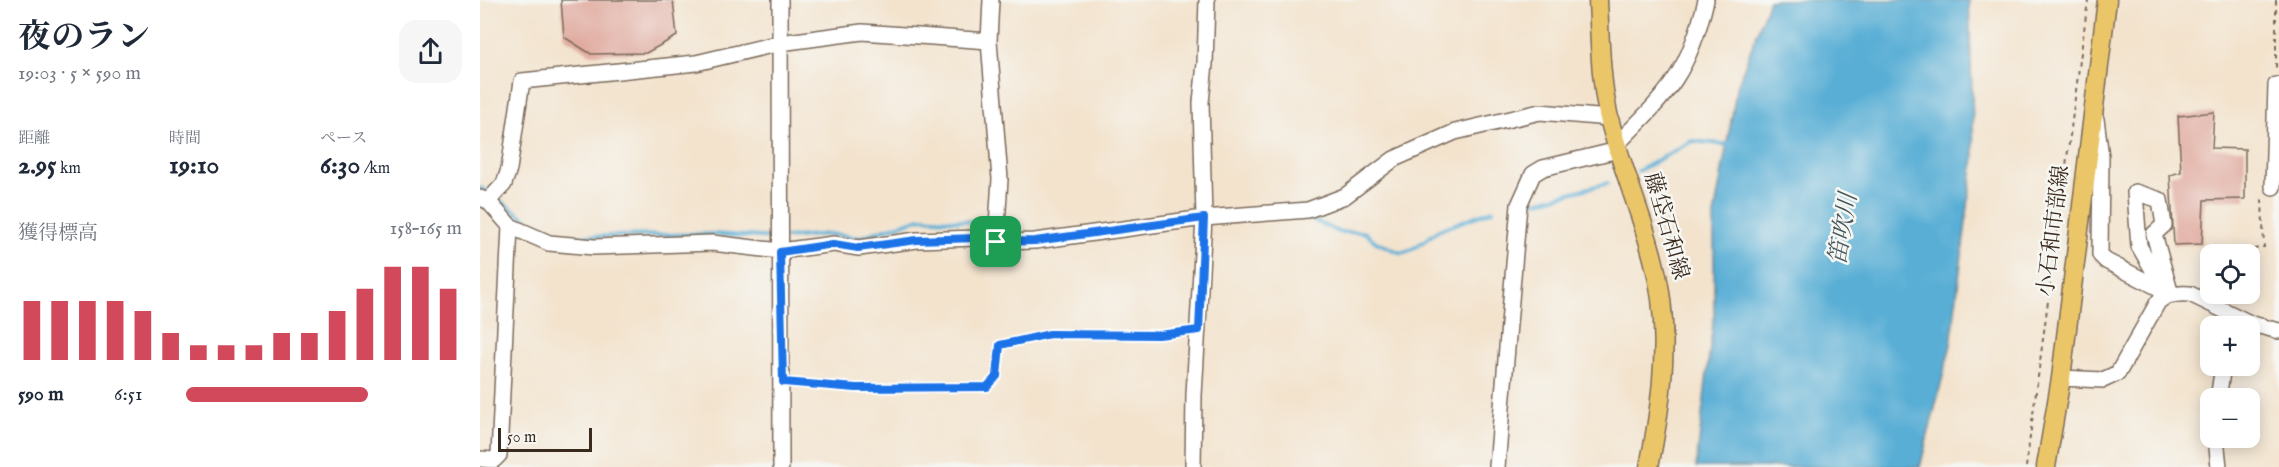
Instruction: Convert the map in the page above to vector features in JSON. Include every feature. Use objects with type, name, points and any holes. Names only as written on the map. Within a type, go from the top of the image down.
[{"type":"main road","name":"藤垈石和線","points":[[1598,0],[1601,77],[1609,118],[1646,236],[1661,298],[1664,334],[1661,389],[1649,467]]},
{"type":"main road","name":"小石和市部線","points":[[2046,467],[2061,378],[2107,0]]},
{"type":"street","points":[[780,0],[780,249],[783,382],[781,467]]},
{"type":"street","points":[[991,0],[989,40],[998,157],[998,230]]},
{"type":"street","points":[[1193,467],[1194,395],[1204,218],[1201,102],[1207,0]]},
{"type":"street","points":[[1497,467],[1519,205],[1533,174],[1543,168],[1618,149],[1670,90],[1689,58],[1706,0]]},
{"type":"street","points":[[989,40],[862,32],[780,43],[696,63],[522,81],[509,169],[504,184],[484,200],[510,226],[549,243],[594,247],[712,243],[780,249],[834,244],[858,248],[941,239],[976,238],[998,230],[1035,241],[1204,218],[1308,210],[1345,196],[1394,159],[1455,132],[1540,112],[1609,118]]},
{"type":"street","points":[[2273,187],[2277,85]]},
{"type":"street","points":[[2092,115],[2098,122],[2100,149],[2100,255],[2106,261],[2161,289],[2167,296]]},
{"type":"street","points":[[2061,378],[2103,380],[2118,374],[2167,296],[2154,234],[2164,225],[2160,200],[2135,192],[2139,246],[2167,296]]},
{"type":"street","points":[[480,459],[494,460],[500,455],[510,226]]},
{"type":"street","points":[[2167,296],[2190,294],[2223,316]]},
{"type":"street","points":[[2260,327],[2279,331]]},
{"type":"street","points":[[2217,448],[2219,467]]},
{"type":"path","points":[[2026,467],[2088,0]]},
{"type":"path","points":[[2276,0],[2277,85]]},
{"type":"path","points":[[2260,248],[2264,247],[2262,200],[2273,187]]},
{"type":"path","points":[[783,382],[856,388],[987,387],[997,376],[1000,345],[1050,334],[1159,335],[1199,330]]},
{"type":"water","name":"笛吹川","points":[[1769,0],[1969,0],[1974,157],[1951,344],[1920,467],[1696,467],[1714,314],[1714,216],[1737,87]]},
{"type":"building","points":[[561,0],[673,0],[677,36],[646,53],[591,54],[564,37]]},
{"type":"building","points":[[2214,112],[2212,148],[2245,149],[2245,199],[2204,200],[2202,244],[2174,245],[2170,175],[2181,172],[2178,116]]},
{"type":"waterway","points":[[1638,171],[1692,141],[1731,145]]},
{"type":"waterway","points":[[1524,205],[1608,183]]},
{"type":"waterway","points":[[480,188],[490,193]]},
{"type":"waterway","points":[[496,198],[536,226],[568,237],[712,234],[777,238]]},
{"type":"waterway","points":[[1304,216],[1339,232],[1364,232],[1376,242],[1401,253],[1413,249],[1439,230],[1493,210]]},
{"type":"waterway","points":[[784,238],[829,234],[858,238],[921,218],[992,223]]},
{"type":"waterway","points":[[1002,225],[1012,226]]},
{"type":"route","points":[[1204,218],[1199,330],[1159,335],[1050,334],[1000,345],[997,376],[987,387],[856,388],[783,382],[780,252],[834,244],[858,248],[917,240],[976,238],[996,242],[1035,241],[1101,230],[1204,218]]}]
